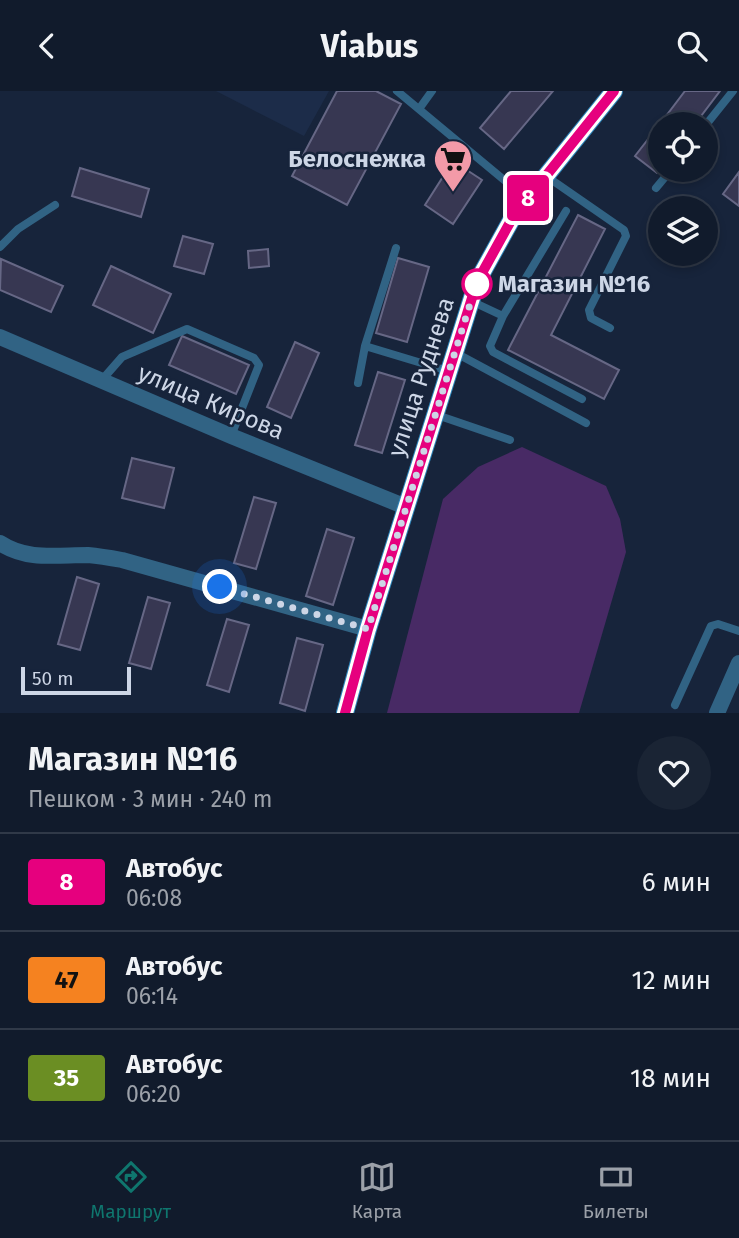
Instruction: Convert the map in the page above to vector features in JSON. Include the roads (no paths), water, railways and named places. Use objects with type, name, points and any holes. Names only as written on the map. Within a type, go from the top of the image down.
[{"type":"main road","name":"улица Руднева","points":[[345,713],[368,629],[481,272],[506,228],[527,199],[614,91]]},
{"type":"street","name":"улица Кирова","points":[[0,337],[230,436],[406,507]]},
{"type":"street","points":[[0,543],[14,552],[55,558],[88,555],[122,560],[368,629]]},
{"type":"street","points":[[717,713],[739,663]]},
{"type":"lane","points":[[398,91],[527,199]]},
{"type":"lane","points":[[419,109],[432,91]]},
{"type":"lane","points":[[716,112],[733,91]]},
{"type":"lane","points":[[546,176],[624,230],[626,236],[589,310],[591,318],[610,328]]},
{"type":"lane","points":[[656,188],[661,182]]},
{"type":"lane","points":[[0,247],[18,229],[55,205]]},
{"type":"lane","points":[[566,211],[503,316],[490,346],[493,352],[582,399]]},
{"type":"lane","points":[[358,383],[365,346],[396,248]]},
{"type":"lane","points":[[471,301],[503,316]]},
{"type":"lane","points":[[102,380],[122,357],[187,329],[232,348],[254,358],[259,365],[230,436]]},
{"type":"lane","points":[[365,346],[448,371]]},
{"type":"lane","points":[[454,352],[586,422]]},
{"type":"lane","points":[[435,414],[510,440]]},
{"type":"lane","points":[[675,705],[711,626],[718,624],[739,631]]},
{"type":"place","name":"Белоснежка","points":[[453,193]]},
{"type":"place","name":"Магазин №16","points":[[477,284]]}]
